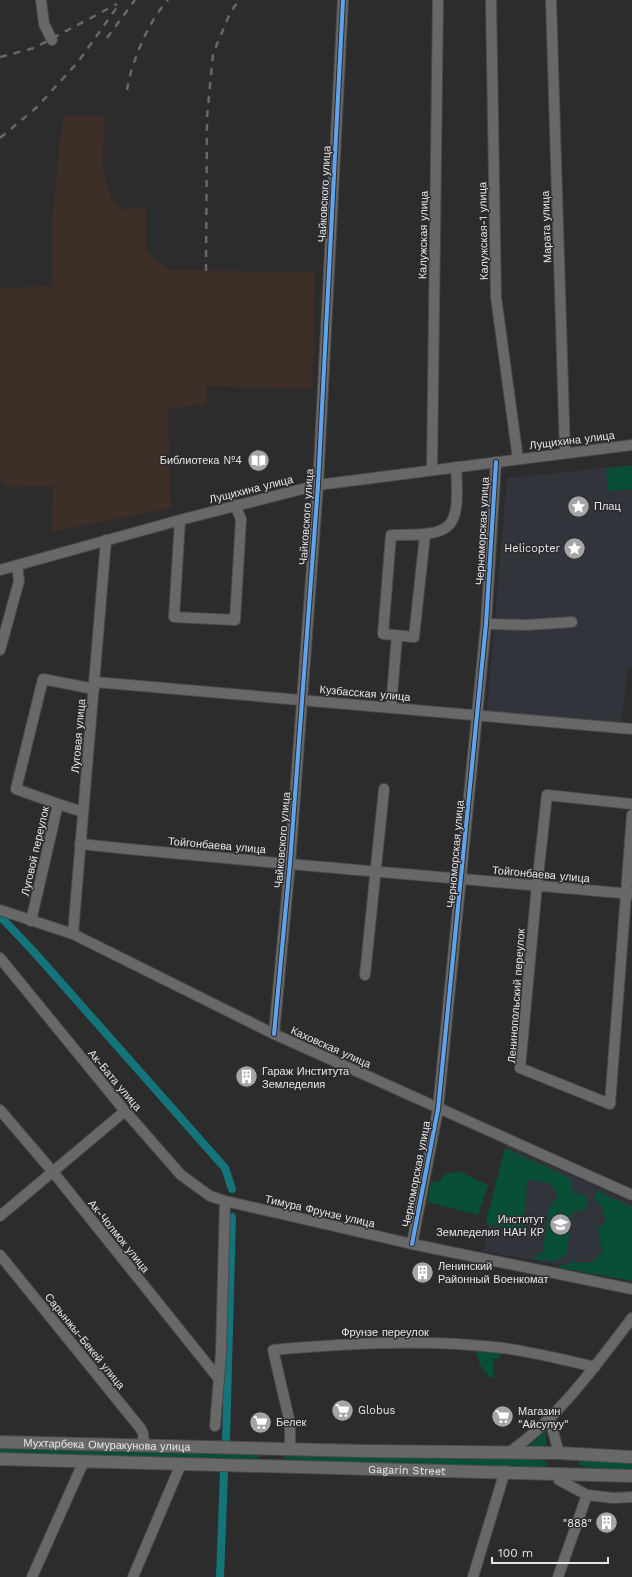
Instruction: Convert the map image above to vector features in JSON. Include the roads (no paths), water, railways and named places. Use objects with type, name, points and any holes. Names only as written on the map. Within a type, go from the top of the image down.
[{"type":"main road","name":"Мухтарбека Омуракунова улица","points":[[0,1442],[215,1447]]},
{"type":"main road","name":"Gagarin Street","points":[[215,1447],[559,1453],[632,1457]]},
{"type":"main road","points":[[559,1453],[560,1473]]},
{"type":"main road","name":"Мухтарбека Омуракунова улица","points":[[0,1459],[181,1464]]},
{"type":"main road","name":"Gagarin Street","points":[[181,1464],[505,1471],[632,1476]]},
{"type":"street","points":[[41,0],[44,24],[52,40]]},
{"type":"street","name":"Чайковского улица","points":[[274,1034],[290,863],[318,485],[344,0]]},
{"type":"street","name":"Калужская улица","points":[[432,470],[438,0]]},
{"type":"street","name":"Калужская-1 улица","points":[[491,0],[496,297],[518,459]]},
{"type":"street","name":"Марата улица","points":[[551,0],[565,453]]},
{"type":"street","name":"Лущихина улица","points":[[0,570],[235,505],[318,485],[632,445]]},
{"type":"street","name":"Черноморская улица","points":[[412,1244],[438,1109],[486,624],[496,462]]},
{"type":"street","points":[[425,535],[414,637],[383,634],[391,535],[425,535],[445,529],[452,522],[457,499],[456,467]]},
{"type":"street","points":[[180,520],[174,617],[235,620],[241,519],[235,505]]},
{"type":"street","name":"Луговая улица","points":[[73,934],[95,686],[106,540]]},
{"type":"street","points":[[0,650],[18,581],[17,565]]},
{"type":"street","points":[[486,624],[527,625],[572,622]]},
{"type":"street","points":[[391,707],[397,636]]},
{"type":"street","name":"Луговой переулок","points":[[31,921],[58,804],[16,789],[43,679],[95,686]]},
{"type":"street","name":"Кузбасская улица","points":[[95,686],[302,699],[632,729]]},
{"type":"street","points":[[365,975],[384,789]]},
{"type":"street","name":"Ленинопольский переулок","points":[[632,804],[547,795],[520,1068],[610,1104],[629,894],[632,815]]},
{"type":"street","points":[[58,804],[83,812]]},
{"type":"street","name":"Тойгонбаева улица","points":[[80,844],[214,858],[376,870],[629,894]]},
{"type":"street","name":"Каховская улица","points":[[0,910],[73,934],[274,1034],[438,1109],[632,1194]]},
{"type":"street","name":"Ак-Бата улица","points":[[0,958],[125,1111],[181,1175],[210,1196],[224,1201]]},
{"type":"street","name":"Ак-Чолмок улица","points":[[0,1110],[53,1172],[219,1379]]},
{"type":"street","points":[[0,1216],[125,1111]]},
{"type":"street","points":[[215,1426],[219,1379],[224,1201]]},
{"type":"street","name":"Тимура Фрунзе улица","points":[[224,1201],[412,1244],[632,1288]]},
{"type":"street","name":"Сарынжы-Бекей улица","points":[[0,1255],[141,1429],[143,1433],[144,1445]]},
{"type":"street","points":[[508,1453],[522,1443],[549,1417],[595,1367],[632,1318]]},
{"type":"street","name":"Фрунзе переулок","points":[[290,1449],[290,1423],[273,1350],[336,1344],[415,1343],[504,1348],[595,1367]]},
{"type":"street","points":[[549,1417],[559,1453]]},
{"type":"street","points":[[32,1577],[84,1461]]},
{"type":"street","points":[[133,1577],[181,1464]]},
{"type":"street","points":[[473,1577],[505,1471]]},
{"type":"street","points":[[560,1473],[559,1480],[587,1495],[613,1498],[632,1497]]},
{"type":"street","points":[[558,1577],[587,1495]]},
{"type":"waterway","points":[[0,916],[34,952],[225,1168],[232,1189]]},
{"type":"waterway","points":[[226,1440],[232,1217]]},
{"type":"waterway","points":[[220,1577],[224,1473]]},
{"type":"railway","points":[[107,38],[135,0]]},
{"type":"railway","points":[[127,90],[132,67],[142,42],[154,19],[168,0]]},
{"type":"railway","points":[[206,271],[207,117],[213,54],[230,13],[239,0]]},
{"type":"railway","points":[[0,138],[36,108],[78,62],[120,3]]},
{"type":"railway","points":[[0,57],[34,48],[117,4]]},
{"type":"place","name":"Библиотека №4","points":[[258,460]]},
{"type":"place","name":"Плац","points":[[578,506]]},
{"type":"place","name":"Helicopter","points":[[575,548]]},
{"type":"place","name":"Гараж Института Земледелия","points":[[246,1077]]},
{"type":"place","name":"Институт Земледелия НАН КР","points":[[560,1225]]},
{"type":"place","name":"Ленинский Районный Военкомат","points":[[423,1272]]},
{"type":"place","name":"Globus","points":[[342,1410]]},
{"type":"place","name":"Магазин \"Айсулуу\"","points":[[503,1417]]},
{"type":"place","name":"Белек","points":[[260,1422]]},
{"type":"place","name":"\"888\"","points":[[607,1523]]}]
